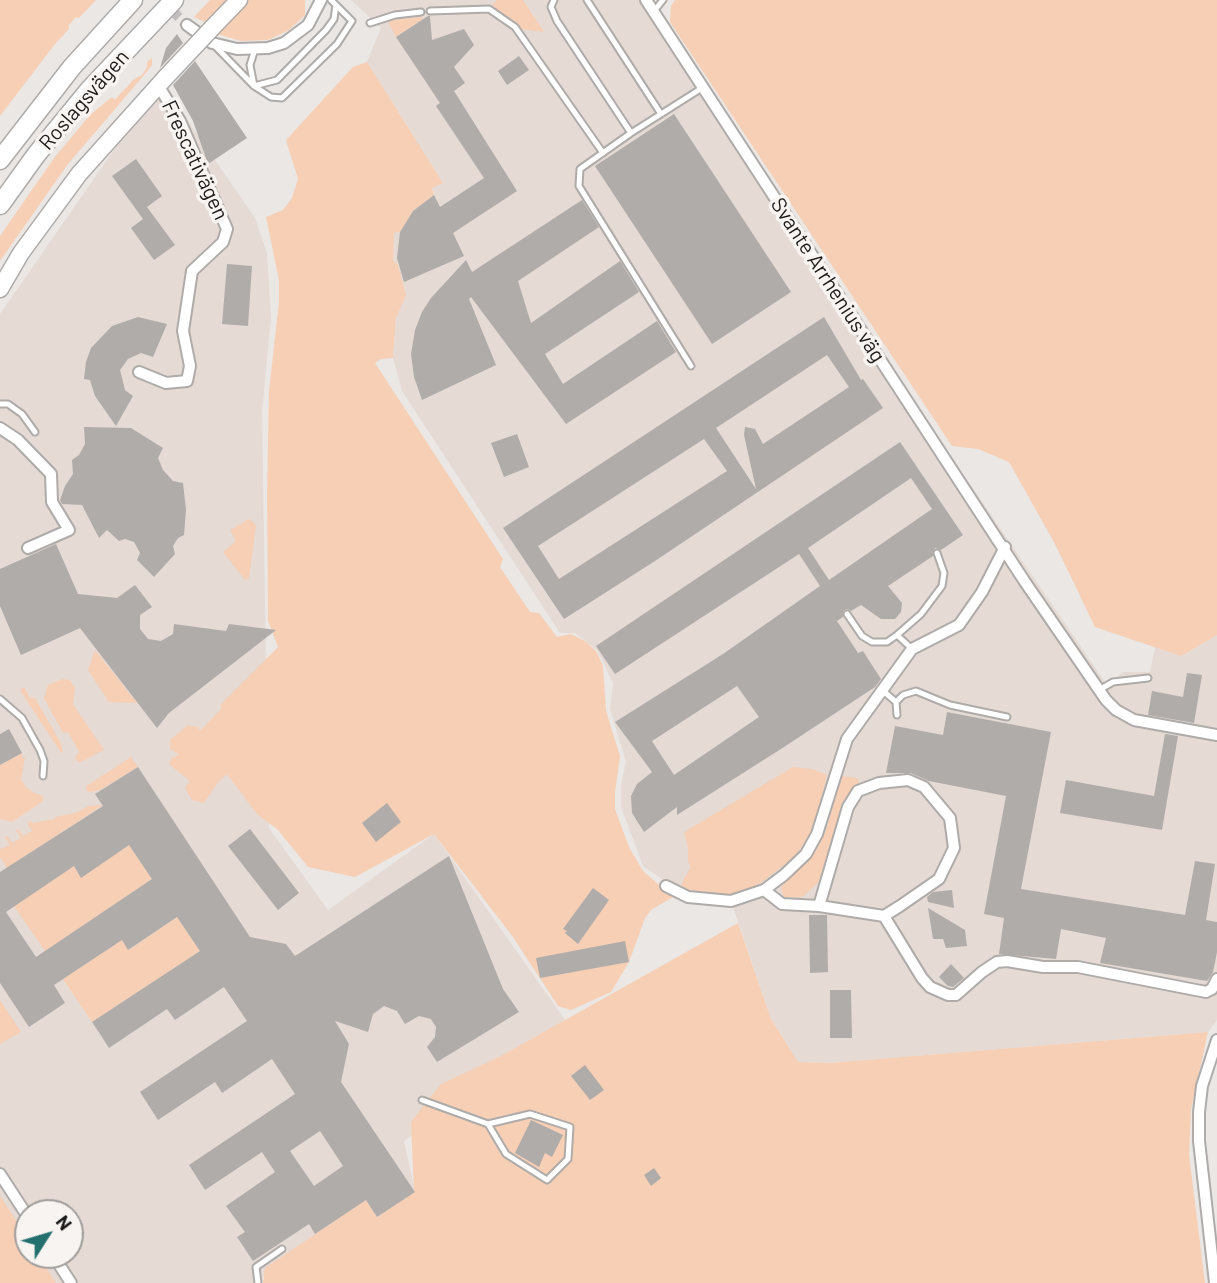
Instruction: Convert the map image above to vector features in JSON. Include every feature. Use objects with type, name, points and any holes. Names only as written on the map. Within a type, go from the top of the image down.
[{"type":"main road","name":"Roslagsvägen","points":[[0,160],[72,67],[133,0]]},
{"type":"main road","name":"Roslagsvägen","points":[[0,205],[36,155],[90,89],[174,0]]},
{"type":"street","name":"Frescativägen","points":[[0,289],[21,253],[79,174],[162,81],[212,35],[239,0]]},
{"type":"street","points":[[187,25],[237,48],[268,48],[297,35],[308,25],[321,0]]},
{"type":"street","name":"Svante Arrhenius väg","points":[[646,0],[1005,547],[1025,582],[1099,690],[1116,710],[1134,720],[1217,735]]},
{"type":"street","name":"Frescativägen","points":[[139,372],[166,383],[187,381],[190,366],[183,331],[192,271],[223,242],[227,229],[162,81]]},
{"type":"street","points":[[0,428],[18,440],[51,474],[52,502],[69,530],[28,548]]},
{"type":"street","points":[[666,886],[688,897],[731,901],[764,890],[806,854],[817,834],[847,739],[912,649],[959,625],[982,592],[1005,547]]},
{"type":"street","points":[[764,890],[782,904],[819,906],[884,916],[939,878],[954,848],[950,818],[924,787],[908,780],[878,783],[858,791],[848,807],[819,906]]},
{"type":"street","points":[[884,916],[922,978],[930,987],[948,995],[956,995],[997,962],[1007,961],[1043,967],[1078,967],[1206,992],[1212,989],[1217,979]]},
{"type":"street","points":[[1215,1283],[1200,1152],[1199,1112],[1202,1086],[1217,1040]]},
{"type":"street","points":[[0,1174],[16,1199]]},
{"type":"lane","points":[[554,0],[551,7],[557,21],[631,133]]},
{"type":"lane","points":[[587,0],[660,114]]},
{"type":"lane","points":[[653,11],[663,0]]},
{"type":"lane","points":[[254,86],[277,79],[326,30],[334,19],[333,2]]},
{"type":"lane","points":[[212,35],[254,86],[271,97],[282,98],[337,44],[352,21],[333,2]]},
{"type":"lane","points":[[430,11],[489,9],[515,27],[603,153]]},
{"type":"lane","points":[[370,23],[395,15],[422,12]]},
{"type":"lane","points":[[254,86],[250,65],[255,49]]},
{"type":"lane","points":[[691,366],[579,186],[580,169],[702,88]]},
{"type":"lane","points":[[0,404],[8,404],[22,414],[35,432]]},
{"type":"lane","points":[[847,614],[862,636],[872,642],[887,642],[931,603],[942,586],[944,573],[937,553]]},
{"type":"lane","points":[[897,635],[912,649]]},
{"type":"lane","points":[[1099,690],[1113,682],[1148,678]]},
{"type":"lane","points":[[882,690],[896,702],[897,715]]},
{"type":"lane","points":[[896,702],[903,695],[916,691],[950,705],[1007,717]]},
{"type":"lane","points":[[0,699],[22,718],[40,750],[44,761],[43,776]]},
{"type":"lane","points":[[422,1100],[488,1124],[530,1114],[570,1127],[568,1158],[547,1181],[506,1154],[488,1124]]},
{"type":"lane","points":[[258,1283],[256,1267],[282,1249]]},
{"type":"shaded area","points":[[0,0],[96,0],[69,25],[69,29],[0,116]]},
{"type":"shaded area","points":[[210,0],[229,0],[207,23],[194,17]]},
{"type":"shaded area","points":[[249,0],[305,0],[305,15],[289,30],[268,40],[241,41],[217,34]]},
{"type":"shaded area","points":[[351,0],[640,0],[1107,685],[1123,672],[1150,672],[1155,647],[1181,656],[1217,635],[1217,1020],[1208,1032],[829,1063],[798,1062],[771,1019],[731,901],[688,897],[643,866],[621,807],[621,785],[626,762],[610,709],[613,683],[597,650],[575,633],[560,633],[402,391],[393,358],[396,317],[405,295],[398,265],[393,262],[394,233],[400,232],[413,211],[434,195],[432,188],[443,183],[367,62],[381,28]]},
{"type":"shaded area","points":[[497,0],[523,0],[544,32],[521,29],[492,5]]},
{"type":"shaded area","points":[[675,0],[1217,0],[1217,635],[1181,656],[1095,627],[1055,544],[1009,462],[978,449],[952,446],[670,22],[671,6]]},
{"type":"shaded area","points":[[423,19],[396,37],[388,22],[390,20]]},
{"type":"shaded area","points":[[152,58],[152,65],[68,164],[0,261],[0,236],[54,158],[90,115],[112,97],[115,100],[134,79],[142,75],[147,62]]},
{"type":"shaded area","points":[[367,62],[443,183],[432,188],[434,195],[413,211],[400,232],[394,233],[393,261],[398,265],[406,295],[396,318],[393,358],[381,359],[375,363],[503,559],[500,567],[530,612],[539,613],[557,637],[571,634],[596,651],[603,666],[606,711],[620,756],[615,809],[629,847],[643,871],[673,897],[651,910],[645,918],[629,962],[611,992],[571,1010],[558,1006],[513,937],[434,834],[355,877],[308,867],[278,830],[257,814],[227,774],[204,803],[192,800],[185,788],[190,781],[169,764],[172,757],[179,754],[170,749],[170,740],[188,725],[198,727],[200,731],[221,709],[221,704],[278,647],[268,621],[267,492],[269,391],[279,280],[266,217],[283,210],[292,198],[298,179],[286,140],[353,67]]},
{"type":"shaded area","points":[[161,82],[255,218],[267,253],[271,317],[262,412],[267,728],[271,795],[269,828],[328,910],[434,834],[565,1020],[404,1141],[415,1192],[258,1280],[257,1283],[31,1283],[22,1269],[84,1269],[84,1199],[14,1199],[14,1257],[0,1236],[0,314]]},
{"type":"shaded area","points":[[249,519],[256,525],[249,579],[245,580],[223,552],[236,541],[230,530]]},
{"type":"shaded area","points":[[95,650],[137,703],[109,702],[88,670]]},
{"type":"shaded area","points":[[63,679],[70,680],[75,688],[73,704],[104,750],[81,762],[75,757],[79,752],[68,732],[63,733],[44,698],[48,685]]},
{"type":"shaded area","points":[[24,687],[30,698],[35,698],[61,743],[63,752],[61,753],[20,690]]},
{"type":"shaded area","points":[[22,753],[22,758],[25,757],[21,779],[26,787],[43,796],[43,801],[12,822],[0,819],[0,760],[2,764]]},
{"type":"shaded area","points":[[131,757],[138,767],[100,790],[88,792],[85,787]]},
{"type":"shaded area","points":[[793,767],[812,769],[827,775],[812,834],[792,859],[762,882],[726,895],[709,895],[680,887],[691,866],[688,862],[684,832]]},
{"type":"shaded area","points":[[842,776],[857,778],[860,784],[847,796],[819,882],[802,897],[784,897],[781,888],[784,882],[815,852],[825,833]]},
{"type":"shaded area","points":[[103,805],[7,868],[0,857],[0,849],[10,845],[5,837],[12,843],[21,838],[16,830],[23,836],[32,831],[27,823],[55,819],[89,806]]},
{"type":"shaded area","points":[[129,845],[152,879],[45,951],[14,906],[74,866],[81,877]]},
{"type":"shaded area","points":[[177,917],[200,951],[92,1022],[63,979],[122,940],[129,950]]},
{"type":"shaded area","points":[[738,923],[771,1019],[798,1062],[829,1063],[1208,1032],[1191,1109],[1189,1155],[1205,1283],[263,1283],[265,1268],[366,1200],[377,1217],[414,1192],[411,1122],[441,1084],[501,1056]]},
{"type":"shaded area","points":[[0,1000],[21,1032],[0,1044]]},
{"type":"shaded area","points":[[0,1196],[14,1218],[14,1269],[47,1269],[56,1283],[0,1283]]},
{"type":"building","points":[[428,16],[432,40],[464,29],[474,45],[454,67],[465,83],[454,91],[517,191],[453,233],[464,256],[404,282],[397,258],[400,232],[413,211],[434,195],[440,207],[484,178],[436,106],[440,103],[396,37]]},
{"type":"building","points":[[177,34],[183,43],[160,68],[166,48]]},
{"type":"building","points":[[519,56],[529,70],[507,85],[498,71]]},
{"type":"building","points":[[195,61],[247,138],[208,164],[193,121],[173,85]]},
{"type":"building","points":[[674,114],[791,292],[712,344],[595,166]]},
{"type":"building","points":[[136,159],[162,196],[147,207],[175,245],[154,260],[131,228],[143,219],[112,176]]},
{"type":"building","points":[[582,200],[599,227],[518,281],[531,323],[620,261],[639,292],[545,354],[563,384],[657,321],[676,352],[566,424],[471,297],[469,299],[496,365],[422,400],[414,377],[411,354],[415,330],[431,298],[466,260],[472,272]]},
{"type":"building","points":[[227,264],[252,266],[248,326],[222,324]]},
{"type":"building","points":[[138,317],[167,324],[153,357],[141,353],[128,359],[120,370],[125,390],[133,396],[116,426],[95,396],[90,380],[84,379],[86,362],[91,348],[112,326]]},
{"type":"building","points":[[824,317],[861,380],[863,379],[883,408],[564,619],[503,528]],"holes":[[[827,355],[849,387],[763,444],[755,429],[745,427],[744,435],[756,489],[716,428]],[[704,439],[727,471],[559,579],[538,546]]]},
{"type":"building","points":[[84,427],[131,428],[163,448],[158,458],[163,470],[173,481],[183,483],[186,510],[184,535],[178,538],[173,546],[175,554],[154,577],[137,560],[140,553],[134,542],[125,539],[119,541],[107,530],[99,538],[82,505],[62,504],[60,500],[73,474],[72,460],[79,455],[85,444]]},
{"type":"building","points":[[517,434],[529,467],[504,477],[491,443]]},
{"type":"building","points":[[900,442],[963,535],[941,550],[935,548],[933,556],[888,586],[902,603],[901,612],[895,619],[881,619],[861,605],[851,611],[843,611],[843,617],[837,621],[858,653],[863,651],[881,679],[875,687],[677,815],[677,807],[644,832],[632,813],[631,796],[637,784],[652,772],[615,722],[723,654],[820,586],[799,554],[615,674],[596,646]],"holes":[[[911,478],[932,509],[829,580],[808,548]],[[737,686],[759,717],[674,775],[652,741]]]},
{"type":"building","points":[[56,544],[78,594],[117,598],[135,585],[152,607],[140,615],[140,629],[148,639],[161,641],[173,634],[174,624],[226,631],[229,624],[276,630],[169,713],[157,728],[80,628],[21,655],[0,606],[0,569]]},
{"type":"building","points":[[1187,673],[1202,675],[1194,723],[1148,715],[1152,691],[1183,697]]},
{"type":"building","points":[[947,712],[1051,732],[1021,889],[1185,915],[1195,861],[1215,864],[1206,920],[1217,922],[1217,952],[1213,972],[1207,981],[1100,963],[1106,938],[1061,929],[1056,959],[999,954],[1004,918],[984,914],[1006,796],[929,781],[911,773],[886,773],[895,726],[943,735]]},
{"type":"building","points":[[9,729],[22,753],[0,765],[0,734]]},
{"type":"building","points":[[1165,734],[1178,736],[1162,830],[1060,813],[1066,780],[1154,796]]},
{"type":"building","points":[[138,767],[250,937],[286,944],[295,956],[449,856],[503,989],[519,1012],[437,1062],[427,1047],[435,1037],[436,1027],[431,1019],[419,1016],[405,1024],[397,1011],[384,1006],[373,1014],[368,1032],[335,1021],[349,1044],[341,1082],[415,1192],[377,1217],[366,1200],[315,1234],[309,1224],[253,1261],[237,1237],[245,1232],[226,1206],[275,1172],[262,1152],[205,1190],[189,1165],[295,1094],[272,1059],[222,1093],[215,1082],[158,1120],[140,1092],[247,1021],[224,987],[175,1020],[167,1009],[109,1048],[92,1022],[200,951],[177,917],[128,950],[122,940],[54,985],[65,1003],[29,1027],[0,983],[0,872],[103,806],[95,794]],"holes":[[[129,845],[152,879],[36,957],[6,912],[74,866],[81,878]],[[320,1131],[343,1166],[314,1186],[290,1151]]]},
{"type":"building","points":[[387,803],[401,822],[376,842],[362,823]]},
{"type":"building","points":[[250,829],[299,893],[278,910],[228,846]]},
{"type":"building","points":[[593,888],[609,900],[578,944],[563,929]]},
{"type":"building","points":[[952,890],[954,908],[928,902],[927,897],[933,892]]},
{"type":"building","points":[[928,908],[965,930],[967,946],[946,948],[943,939],[933,939]]},
{"type":"building","points":[[809,915],[827,915],[828,972],[810,973]]},
{"type":"building","points":[[625,941],[629,962],[540,978],[536,958]]},
{"type":"building","points":[[951,964],[964,978],[953,987],[939,977]]},
{"type":"building","points":[[830,990],[851,990],[852,1038],[830,1038]]},
{"type":"building","points":[[585,1065],[604,1090],[590,1100],[571,1076]]},
{"type":"building","points":[[531,1120],[563,1135],[552,1157],[545,1153],[539,1167],[515,1153]]},
{"type":"building","points":[[654,1168],[661,1178],[651,1186],[644,1175]]},
{"type":"tunnel","points":[[161,0],[187,25]]}]
